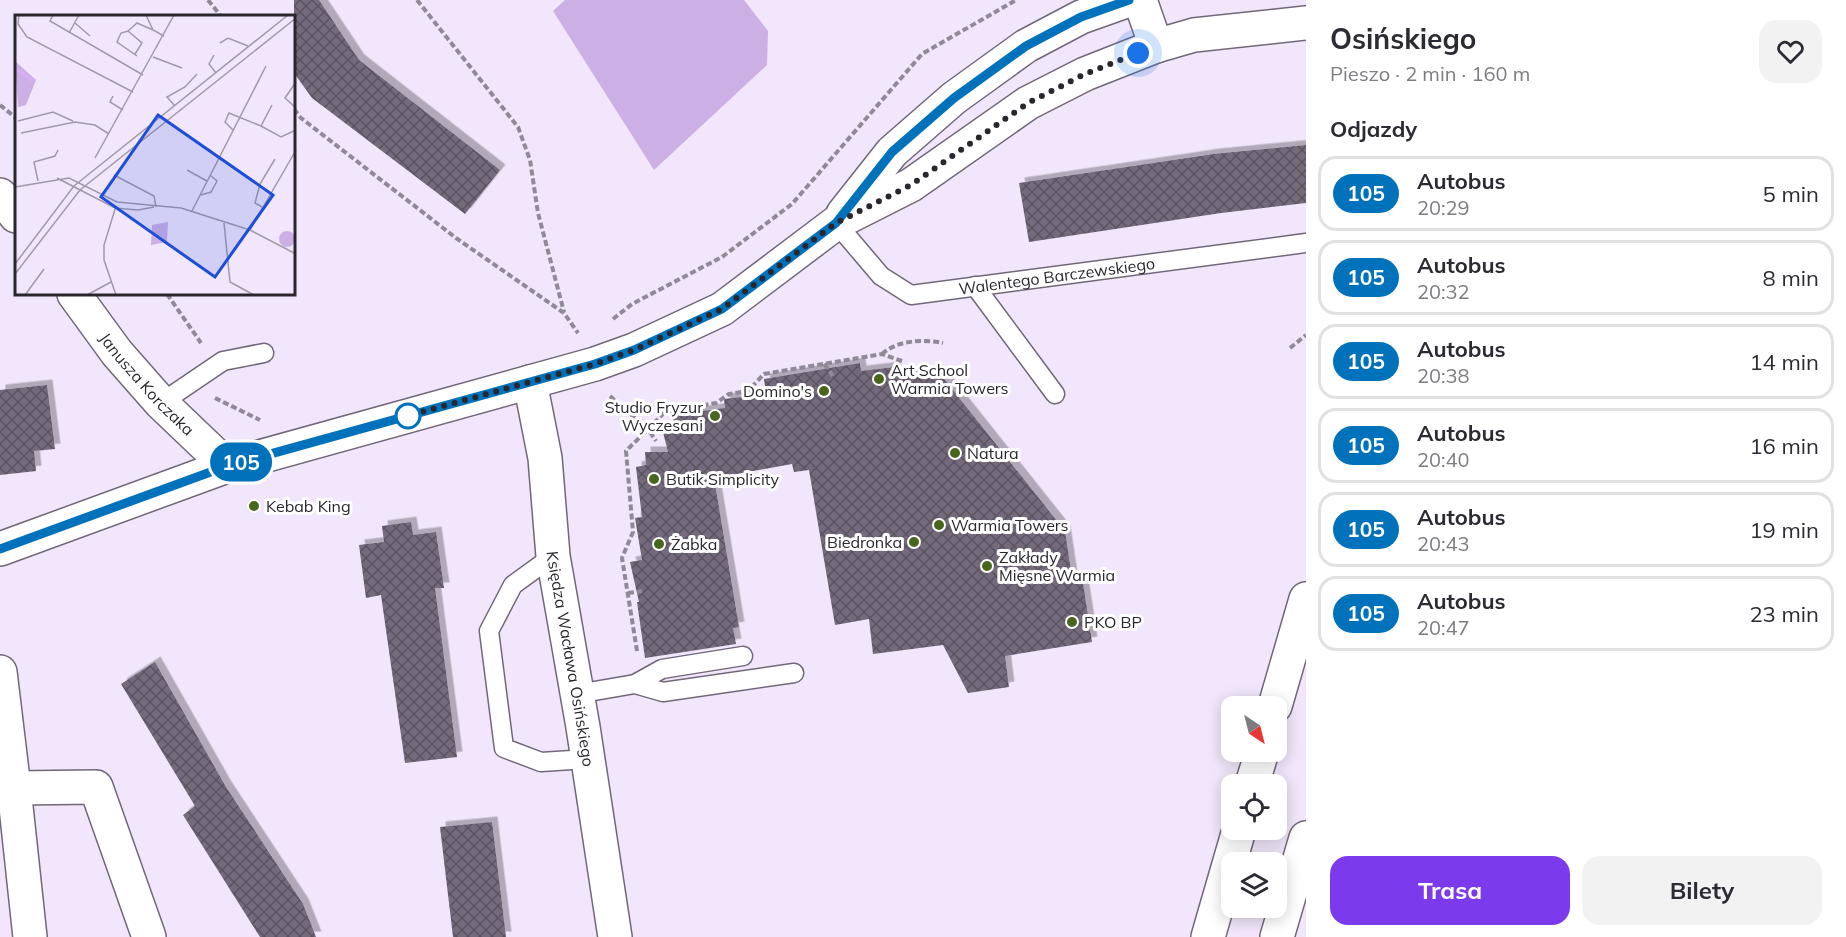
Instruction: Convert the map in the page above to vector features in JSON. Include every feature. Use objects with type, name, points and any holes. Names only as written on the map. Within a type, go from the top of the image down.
[{"type":"street","points":[[836,223],[892,152],[954,98],[1026,46],[1081,17],[1129,0]]},
{"type":"street","points":[[1140,0],[1156,46]]},
{"type":"street","points":[[0,549],[227,466],[595,364],[634,350],[722,309],[836,223],[911,185],[1028,103],[1085,74],[1156,46],[1194,35],[1306,23]]},
{"type":"street","points":[[0,195],[15,215]]},
{"type":"street","name":"Janusza Korczaka","points":[[75,296],[117,353],[161,403],[227,466]]},
{"type":"street","name":"Księdza Wacława Osińskiego","points":[[530,382],[545,458],[553,556],[615,937]]},
{"type":"street","points":[[1278,696],[1306,599]]},
{"type":"street","points":[[0,672],[30,937]]},
{"type":"street","points":[[14,788],[96,787],[148,937]]},
{"type":"street","points":[[1277,937],[1306,838]]},
{"type":"street","points":[[1208,937],[1236,840]]},
{"type":"lane","name":"Walentego Barczewskiego","points":[[836,223],[881,276],[911,295],[1306,243]]},
{"type":"lane","points":[[975,286],[1055,394]]},
{"type":"lane","points":[[161,403],[223,360],[264,352]]},
{"type":"lane","points":[[553,556],[513,585],[489,631],[504,748],[541,762],[587,759]]},
{"type":"lane","points":[[577,694],[635,684],[662,669],[743,656]]},
{"type":"lane","points":[[635,684],[663,692],[794,673]]},
{"type":"path","points":[[208,0],[220,15]]},
{"type":"path","points":[[417,0],[518,127],[530,160],[538,213],[564,313],[583,341]]},
{"type":"path","points":[[606,325],[632,304],[722,257],[792,204],[922,54],[1016,0]]},
{"type":"path","points":[[0,105],[15,117]]},
{"type":"path","points":[[296,112],[301,118],[456,238],[564,313]]},
{"type":"path","points":[[168,296],[204,347]]},
{"type":"path","points":[[1290,348],[1306,335]]},
{"type":"path","points":[[882,354],[890,346],[906,343],[929,340],[944,343]]},
{"type":"path","points":[[635,684],[638,655],[622,558],[633,532],[626,451],[665,412],[716,403],[729,394],[748,391],[764,374],[882,354],[902,361]]},
{"type":"path","points":[[824,364],[833,376]]},
{"type":"path","points":[[609,395],[648,429],[656,441]]},
{"type":"path","points":[[628,593],[642,591]]},
{"type":"shaded area","points":[[565,0],[744,0],[768,31],[767,65],[654,170],[553,11]]},
{"type":"building","points":[[294,0],[319,0],[359,60],[500,170],[465,214],[312,98],[296,76],[296,15],[294,15]]},
{"type":"building","points":[[1306,145],[1306,203],[1221,213],[1029,242],[1019,183],[1214,154]]},
{"type":"building","name":"Warmia Towers","points":[[860,363],[861,371],[895,367],[896,376],[937,370],[1065,531],[1073,584],[1083,583],[1092,642],[1005,656],[1009,687],[968,693],[943,645],[873,654],[869,619],[835,625],[809,470],[794,472],[792,464],[714,478],[739,627],[733,628],[736,644],[645,658],[637,602],[639,602],[630,562],[642,560],[635,518],[642,517],[636,467],[646,465],[645,452],[668,452],[662,428],[674,426],[673,415],[725,408],[724,399],[766,394],[764,379]]},
{"type":"building","points":[[47,385],[55,449],[34,451],[36,471],[0,475],[0,390]]},
{"type":"building","points":[[411,522],[413,535],[436,532],[444,588],[435,588],[457,757],[405,763],[381,595],[366,598],[359,545],[384,542],[382,526]]},
{"type":"building","points":[[155,662],[226,787],[303,904],[316,937],[260,937],[183,815],[195,806],[121,684]]},
{"type":"building","points":[[492,822],[506,937],[453,937],[440,827]]},
{"type":"bus line","name":"105","points":[[0,549],[227,466],[595,364],[634,350],[722,309],[836,223],[892,152],[954,98],[1026,46],[1081,17],[1129,0]]},
{"type":"place","name":"Art School Warmia Towers","points":[[879,379]]},
{"type":"place","name":"Domino's","points":[[824,391]]},
{"type":"place","name":"Studio Fryzur Wyczesani","points":[[715,416]]},
{"type":"place","name":"Natura","points":[[955,453]]},
{"type":"place","name":"Butik Simplicity","points":[[654,479]]},
{"type":"place","name":"Kebab King","points":[[254,506]]},
{"type":"place","name":"Warmia Towers","points":[[939,525]]},
{"type":"place","name":"Biedronka","points":[[914,542]]},
{"type":"place","name":"Żabka","points":[[659,544]]},
{"type":"place","name":"Zakłady Mięsne Warmia","points":[[987,566]]},
{"type":"place","name":"PKO BP","points":[[1072,622]]},
{"type":"route","points":[[408,416],[400,418],[595,364],[634,350],[722,309],[836,223],[911,185],[1028,103],[1085,74],[1138,53]]}]
